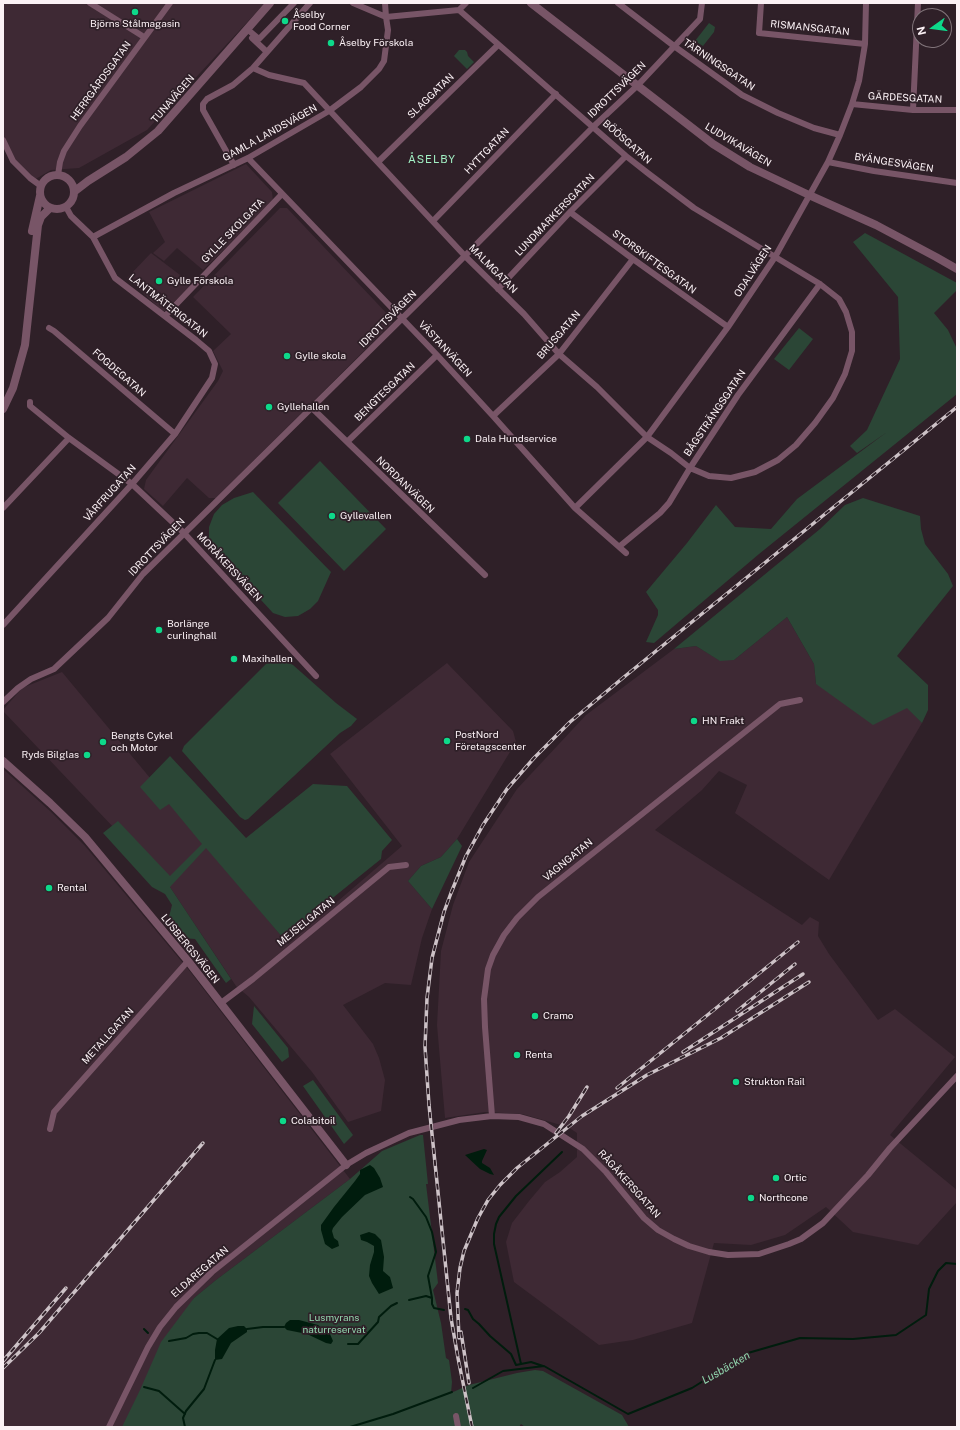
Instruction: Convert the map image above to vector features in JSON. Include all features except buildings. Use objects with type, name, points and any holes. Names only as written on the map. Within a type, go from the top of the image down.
[{"type":"street","points":[[90,3],[144,38]]},
{"type":"street","name":"HERRGÅRDSGATAN","points":[[58,175],[60,162],[64,151],[80,126],[170,3]]},
{"type":"street","name":"TUNAVÄGEN","points":[[75,191],[126,157],[158,131],[270,3]]},
{"type":"street","points":[[246,30],[259,39],[294,3]]},
{"type":"street","points":[[234,165],[203,110],[204,104],[207,99],[233,85],[253,68],[310,3]]},
{"type":"street","points":[[353,3],[386,17],[459,10],[466,3]]},
{"type":"street","name":"GAMLA LANDSVÄGEN","points":[[93,237],[174,193],[248,158],[329,111],[361,87],[379,69],[384,61],[388,30],[385,3]]},
{"type":"street","name":"LUDVIKAVÄGEN","points":[[531,3],[713,144],[750,166],[809,195],[876,225],[957,269]]},
{"type":"street","name":"TÄRNINGSGATAN","points":[[618,3],[742,95],[778,113],[814,128],[840,135]]},
{"type":"street","name":"IDROTTSVÄGEN","points":[[3,702],[18,688],[31,679],[54,669],[108,618],[143,574],[403,319],[593,126],[638,85],[700,19],[702,3]]},
{"type":"street","name":"RISMANSGATAN","points":[[761,3],[759,33],[865,44]]},
{"type":"street","name":"ODALVÄGEN","points":[[575,508],[647,437],[728,327],[775,257],[828,162],[852,104],[859,81],[865,44],[866,3]]},
{"type":"street","points":[[913,110],[918,3]]},
{"type":"street","name":"BÖÖSGATAN","points":[[459,10],[626,156],[694,208],[820,284],[839,299],[846,312],[852,332],[852,351],[845,374],[833,398],[816,423],[796,445],[778,460],[755,472],[731,478],[709,476],[690,468]]},
{"type":"street","points":[[246,30],[267,52]]},
{"type":"street","name":"SLAGGATAN","points":[[378,162],[498,45]]},
{"type":"street","name":"MALMGATAN","points":[[253,68],[269,75],[304,83],[465,256],[524,314],[559,354],[597,387],[647,437],[690,468]]},
{"type":"street","name":"HYTTGATAN","points":[[433,221],[556,94]]},
{"type":"street","name":"GÄRDESGATAN","points":[[852,104],[913,110],[957,110]]},
{"type":"street","points":[[3,140],[14,161],[30,178],[41,186]]},
{"type":"street","name":"LUNDMARKERSGATAN","points":[[498,289],[570,212],[626,156]]},
{"type":"street","name":"VÄSTANVÄGEN","points":[[248,158],[437,355],[575,508],[620,546],[626,553]]},
{"type":"street","name":"BYÄNGESVÄGEN","points":[[828,162],[874,171],[957,183]]},
{"type":"street","points":[[13,388],[23,345],[29,249],[41,186],[48,178],[58,175],[63,176],[71,182],[75,191],[73,200],[66,208],[61,210],[50,208],[45,205],[40,196]]},
{"type":"street","name":"GYLLE SKOLGATA","points":[[165,316],[282,194]]},
{"type":"street","points":[[3,409],[13,388],[25,345],[36,232],[41,217],[50,208]]},
{"type":"street","name":"LANTMÄTERIGATAN","points":[[66,208],[71,216],[93,237],[115,278],[209,351],[215,364]]},
{"type":"street","name":"STORSKIFTESGATAN","points":[[570,212],[632,259],[728,327]]},
{"type":"street","name":"BRUSGATAN","points":[[493,416],[559,354],[632,259]]},
{"type":"street","name":"BÅGSTRÄNGSGATAN","points":[[620,546],[660,513],[669,503],[738,395],[820,284]]},
{"type":"street","name":"FOGDEGATAN","points":[[49,328],[175,434]]},
{"type":"street","name":"BENGTESGATAN","points":[[347,442],[437,355]]},
{"type":"street","name":"VÅRFRUGATAN","points":[[3,625],[132,484],[175,434],[212,378],[215,364]]},
{"type":"street","name":"MORÅKERSVÄGEN","points":[[30,402],[30,406],[68,438],[132,484],[184,533],[316,676]]},
{"type":"street","name":"NORDANVÄGEN","points":[[312,408],[485,575]]},
{"type":"street","points":[[3,508],[68,438]]},
{"type":"street","name":"VAGNGATAN","points":[[492,1116],[485,1028],[485,991],[488,969],[493,955],[504,935],[516,918],[538,897],[780,704],[800,700]]},
{"type":"street","name":"LUSBERGSVÄGEN","points":[[3,761],[85,837],[188,960],[346,1165]]},
{"type":"street","name":"MEJSELGATAN","points":[[221,1003],[389,867],[406,865]]},
{"type":"street","name":"METALLGATAN","points":[[50,1129],[54,1112],[188,960]]},
{"type":"street","name":"RÅGÅKERSGATAN","points":[[346,1165],[366,1153],[410,1133],[460,1120],[492,1116],[519,1117],[544,1124],[583,1149],[606,1172],[644,1218],[658,1230],[689,1246],[709,1252],[728,1255],[759,1254],[801,1239],[823,1223],[957,1076]]},
{"type":"street","name":"ELDAREGATAN","points":[[109,1427],[148,1347],[160,1327],[176,1307],[212,1272],[346,1165]]},
{"type":"street","points":[[456,1416],[458,1427]]},
{"type":"shaded area","points":[[3,3],[265,3],[147,130],[79,168],[51,170],[34,180],[18,167],[3,140]]},
{"type":"shaded area","points":[[246,164],[272,192],[273,201],[203,270],[177,248],[164,261],[153,253],[165,242],[149,212]]},
{"type":"shaded area","name":"Gylle skola","points":[[280,208],[287,208],[392,319],[392,323],[216,498],[209,498],[187,478],[163,506],[144,489],[146,480],[218,381],[223,371],[213,351],[231,334],[193,297]]},
{"type":"shaded area","name":"Gylle Förskola","points":[[151,253],[192,284],[165,311],[161,310],[127,278]]},
{"type":"shaded area","points":[[787,617],[814,664],[816,684],[908,708],[922,723],[829,880],[735,813],[747,785],[719,771],[702,790],[655,830],[802,925],[810,917],[819,922],[818,936],[829,954],[878,1020],[895,1009],[955,1057],[890,1135],[957,1190],[957,1202],[918,1245],[853,1232],[826,1207],[785,1235],[751,1245],[714,1243],[692,1323],[633,1340],[599,1345],[514,1282],[506,1242],[512,1223],[529,1201],[545,1182],[560,1172],[577,1157],[577,1133],[568,1127],[522,1114],[485,1112],[445,1118],[437,1025],[441,951],[453,905],[469,862],[517,789],[586,715],[674,649],[696,646],[719,660],[734,660]]},
{"type":"shaded area","points":[[447,663],[513,731],[516,742],[457,839],[441,857],[421,866],[408,881],[432,909],[422,938],[411,985],[385,983],[343,1005],[373,1044],[379,1058],[385,1080],[381,1111],[348,1122],[312,1072],[249,997],[236,986],[170,887],[3,710],[22,688],[62,672],[288,944],[402,846],[330,754]]},
{"type":"shaded area","points":[[3,769],[50,811],[85,846],[188,969],[350,1179],[194,1298],[124,1427],[3,1427]]},
{"type":"shaded area","points":[[484,1149],[487,1150],[482,1163],[490,1168],[494,1175],[480,1169],[465,1155]]},
{"type":"shaded area","points":[[370,1165],[374,1168],[380,1178],[383,1187],[365,1195],[342,1217],[332,1231],[334,1238],[338,1241],[339,1246],[332,1249],[325,1244],[321,1225],[360,1174],[360,1170]]},
{"type":"shaded area","points":[[369,1232],[375,1234],[381,1240],[384,1257],[383,1271],[390,1277],[393,1288],[379,1294],[369,1276],[374,1246],[361,1240],[360,1235]]},
{"type":"shaded area","points":[[290,1320],[299,1320],[318,1325],[330,1334],[333,1341],[331,1344],[326,1343],[307,1334],[287,1330],[284,1327]]},
{"type":"shaded area","points":[[244,1326],[247,1329],[247,1332],[231,1343],[222,1359],[215,1360],[217,1339],[229,1328]]},
{"type":"green space","points":[[709,23],[715,27],[714,32],[703,46],[695,41]]},
{"type":"green space","points":[[459,50],[465,50],[474,62],[467,69],[454,56]]},
{"type":"green space","points":[[865,233],[957,283],[957,290],[934,313],[948,330],[957,349],[957,394],[759,554],[654,643],[646,642],[658,615],[658,610],[646,592],[687,543],[716,505],[735,527],[771,529],[797,499],[887,432],[857,453],[850,446],[867,430],[900,359],[898,297],[853,242]]},
{"type":"green space","points":[[799,328],[813,339],[789,370],[774,359]]},
{"type":"green space","name":"Gyllevallen","points":[[320,461],[386,529],[344,571],[278,503]]},
{"type":"green space","points":[[253,492],[331,572],[318,601],[310,609],[298,616],[285,617],[273,613],[214,549],[209,540],[209,527],[214,514],[222,505],[234,498]]},
{"type":"green space","points":[[863,498],[920,516],[921,529],[925,544],[948,574],[953,586],[897,656],[928,685],[928,710],[922,723],[907,708],[873,725],[816,684],[814,664],[787,617],[734,660],[720,661],[696,646],[674,649],[820,529],[845,505]]},
{"type":"green space","points":[[274,656],[293,665],[336,703],[357,719],[248,819],[245,820],[240,817],[182,751],[184,746]]},
{"type":"green space","points":[[170,756],[246,838],[313,784],[347,786],[392,840],[382,851],[381,859],[283,938],[206,848],[170,887],[231,979],[226,983],[195,939],[182,938],[169,917],[172,905],[165,894],[152,887],[103,833],[118,821],[170,876],[202,844],[169,804],[160,810],[140,787]]},
{"type":"green space","points":[[457,839],[462,846],[432,909],[408,881],[421,866],[441,857]]},
{"type":"green space","points":[[254,1006],[288,1048],[289,1057],[282,1062],[252,1024]]},
{"type":"green space","points":[[313,1080],[353,1135],[344,1144],[303,1086]]},
{"type":"green space","name":"Lusmyrans naturreservat","points":[[423,1135],[428,1184],[426,1184],[438,1283],[433,1290],[441,1323],[446,1358],[449,1360],[452,1382],[451,1393],[469,1385],[517,1373],[535,1370],[543,1371],[622,1415],[629,1427],[525,1427],[521,1424],[519,1427],[122,1427],[161,1342],[194,1298],[350,1179],[382,1151]]},
{"type":"waterway","points":[[521,1364],[494,1244],[494,1234],[499,1217],[516,1196],[562,1152]]},
{"type":"waterway","points":[[410,1197],[426,1217],[432,1232],[436,1252],[428,1276],[432,1298]]},
{"type":"waterway","name":"Lusbäcken","points":[[473,1388],[503,1371],[544,1366],[628,1414],[692,1388],[748,1353],[800,1338],[853,1339],[896,1335],[926,1315],[929,1289],[938,1271],[946,1263],[957,1264]]},
{"type":"waterway","points":[[409,1300],[426,1296],[432,1298],[434,1308],[444,1310]]},
{"type":"waterway","points":[[348,1344],[358,1344],[378,1322],[379,1317],[391,1306],[397,1303]]},
{"type":"waterway","points":[[465,1309],[468,1310],[473,1319],[490,1336],[511,1354],[516,1365],[531,1362],[543,1366]]},
{"type":"waterway","points":[[247,1329],[284,1327]]},
{"type":"waterway","points":[[144,1329],[148,1333]]},
{"type":"waterway","points":[[169,1341],[186,1338],[193,1334],[199,1333],[207,1333],[217,1339]]},
{"type":"waterway","points":[[185,1427],[183,1418],[186,1411],[204,1389],[215,1360]]},
{"type":"waterway","points":[[144,1387],[159,1391],[185,1414]]},
{"type":"waterway","name":"Lusbäcken","points":[[350,1427],[393,1414],[452,1392]]},
{"type":"railway","points":[[472,1427],[451,1318],[429,1105],[425,1047],[427,998],[432,958],[444,912],[466,856],[483,825],[507,789],[534,758],[570,722],[957,407]]},
{"type":"railway","points":[[617,1088],[798,942]]},
{"type":"railway","points":[[737,1011],[795,964]]},
{"type":"railway","points":[[683,1052],[803,974]]},
{"type":"railway","points":[[459,1338],[457,1293],[464,1251],[478,1218],[488,1200],[500,1185],[517,1168],[582,1116],[647,1075],[721,1038],[809,982]]},
{"type":"railway","points":[[556,1133],[569,1116],[587,1087]]},
{"type":"railway","points":[[3,1368],[39,1333],[203,1143]]},
{"type":"railway","points":[[3,1361],[66,1288]]},
{"type":"railway","points":[[461,1332],[469,1383]]},
{"type":"place","name":"Björns Stålmagasin","points":[[135,12]]},
{"type":"place","name":"Åselby Food Corner","points":[[285,21]]},
{"type":"place","name":"Åselby Förskola","points":[[331,43]]},
{"type":"place","name":"Gylle Förskola","points":[[159,281]]},
{"type":"place","name":"Gylle skola","points":[[287,356]]},
{"type":"place","name":"Gyllehallen","points":[[269,407]]},
{"type":"place","name":"Dala Hundservice","points":[[467,439]]},
{"type":"place","name":"Gyllevallen","points":[[332,516]]},
{"type":"place","name":"Borlänge curlinghall","points":[[159,630]]},
{"type":"place","name":"Maxihallen","points":[[234,659]]},
{"type":"place","name":"HN Frakt","points":[[694,721]]},
{"type":"place","name":"PostNord Företagscenter","points":[[447,741]]},
{"type":"place","name":"Bengts Cykel och Motor","points":[[103,742]]},
{"type":"place","name":"Ryds Bilglas","points":[[87,755]]},
{"type":"place","name":"Rental","points":[[49,888]]},
{"type":"place","name":"Cramo","points":[[535,1016]]},
{"type":"place","name":"Renta","points":[[517,1055]]},
{"type":"place","name":"Strukton Rail","points":[[736,1082]]},
{"type":"place","name":"Colabitoil","points":[[283,1121]]},
{"type":"place","name":"Ortic","points":[[776,1178]]},
{"type":"place","name":"Northcone","points":[[751,1198]]},
{"type":"district","name":"ÅSELBY","points":[[432,160]]}]
